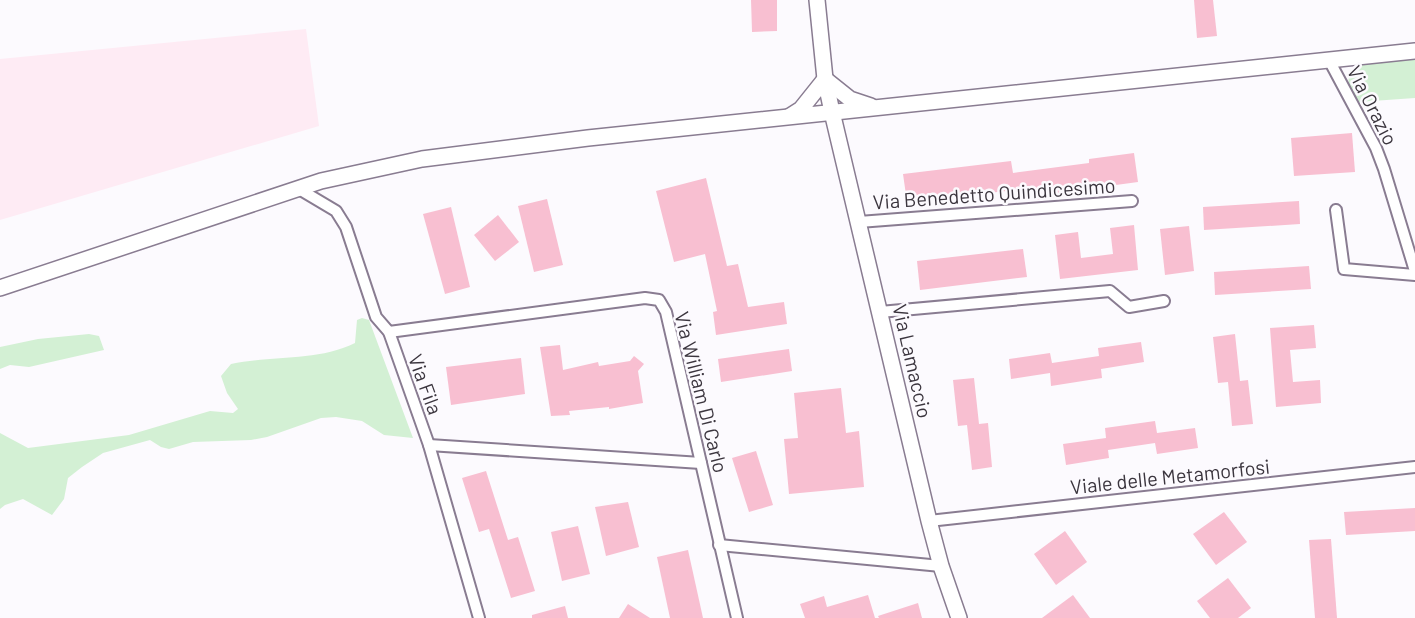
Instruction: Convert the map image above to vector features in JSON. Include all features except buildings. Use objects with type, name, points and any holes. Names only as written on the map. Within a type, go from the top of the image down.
[{"type":"main road","name":"Via Lamaccio","points":[[817,0],[825,79],[832,112],[929,521],[941,566],[959,618]]},
{"type":"main road","points":[[0,288],[321,181],[422,159],[588,138],[1415,51]]},
{"type":"main road","points":[[786,117],[801,109],[825,79],[850,99],[876,108]]},
{"type":"street","name":"Via Orazio","points":[[1329,60],[1376,148],[1415,273]]},
{"type":"street","name":"Via Fila","points":[[299,189],[336,212],[346,227],[376,317],[389,332],[429,445],[479,618]]},
{"type":"street","name":"Via Benedetto Quindicesimo","points":[[859,222],[1132,201]]},
{"type":"street","points":[[1336,210],[1344,269],[1415,273]]},
{"type":"street","points":[[880,312],[1110,291],[1129,307],[1164,301]]},
{"type":"street","name":"Via William Di Carlo","points":[[389,332],[645,298],[659,300],[666,312],[737,618]]},
{"type":"street","points":[[429,445],[701,463]]},
{"type":"street","name":"Viale delle Metamorfosi","points":[[929,521],[1413,469]]},
{"type":"street","points":[[719,545],[941,566]]},
{"type":"shaded area","points":[[306,29],[319,126],[0,220],[0,59]]},
{"type":"green space","points":[[1415,58],[1415,98],[1358,102],[1349,83],[1350,75],[1356,64]]},
{"type":"green space","points":[[362,318],[369,320],[413,438],[384,435],[362,421],[336,417],[321,418],[267,437],[251,440],[193,442],[169,449],[150,440],[103,453],[82,467],[68,478],[64,499],[52,515],[23,499],[0,509],[0,433],[28,448],[129,435],[210,411],[233,413],[238,409],[227,393],[221,376],[231,364],[309,356],[340,349],[355,343],[357,320]]},
{"type":"green space","points":[[89,334],[99,336],[104,350],[29,367],[10,365],[0,369],[0,347],[38,339]]}]
